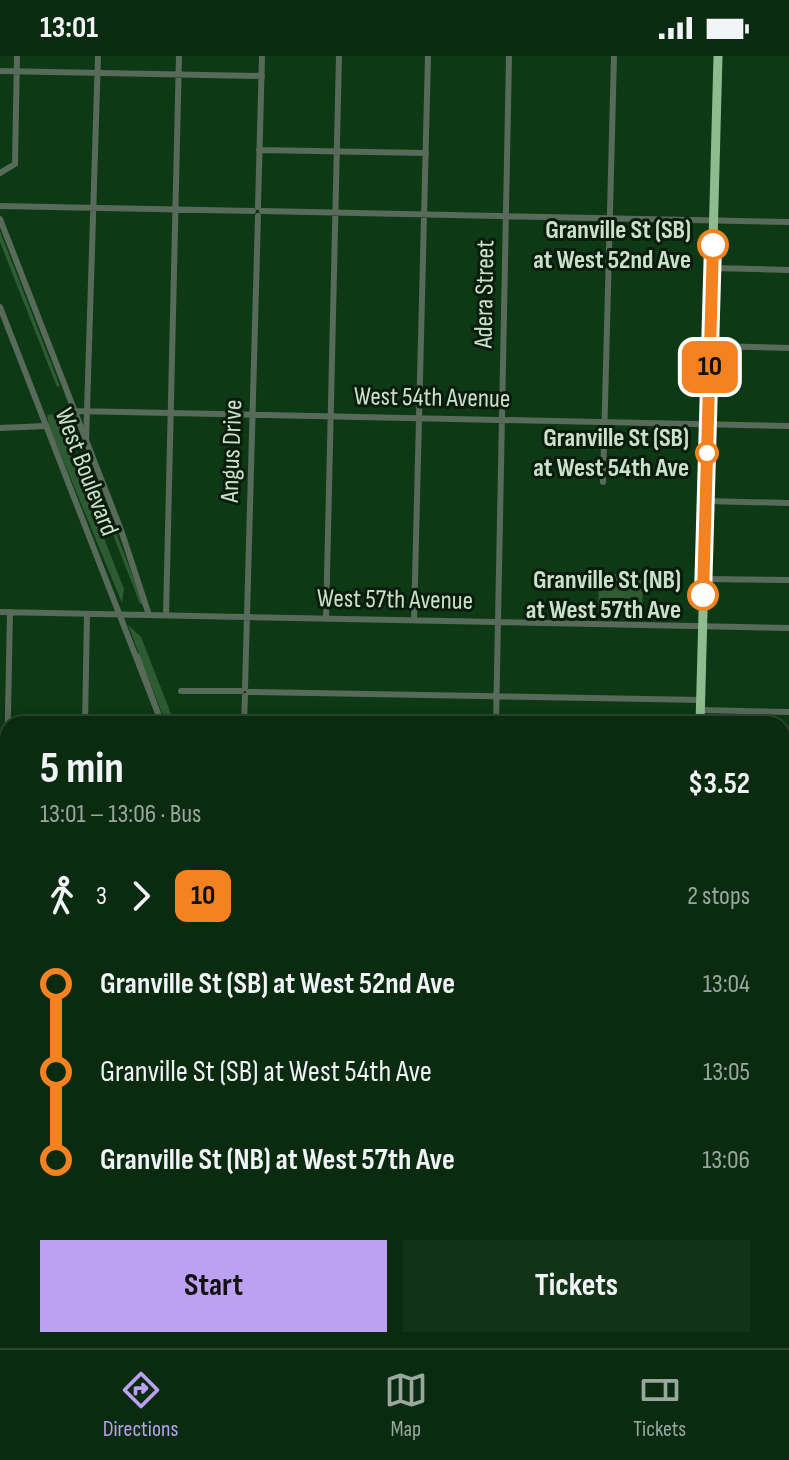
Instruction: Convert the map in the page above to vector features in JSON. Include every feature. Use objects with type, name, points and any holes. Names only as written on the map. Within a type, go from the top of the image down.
[{"type":"highway","points":[[700,716],[718,56]]},
{"type":"street","points":[[0,173],[15,164],[17,56]]},
{"type":"street","points":[[86,443],[90,412],[98,56]]},
{"type":"street","points":[[166,615],[179,56]]},
{"type":"street","name":"Angus Drive","points":[[244,716],[262,56]]},
{"type":"street","points":[[326,619],[339,56]]},
{"type":"street","points":[[414,620],[428,56]]},
{"type":"street","name":"Adera Street","points":[[496,716],[509,56]]},
{"type":"street","points":[[603,482],[614,56]]},
{"type":"street","points":[[0,71],[262,76]]},
{"type":"street","points":[[259,150],[426,153]]},
{"type":"street","points":[[0,206],[789,222]]},
{"type":"street","points":[[0,219],[143,590],[149,615]]},
{"type":"street","points":[[712,268],[789,270]]},
{"type":"street","name":"West Boulevard","points":[[0,307],[4,328],[46,426],[159,716]]},
{"type":"street","points":[[710,346],[789,348]]},
{"type":"street","name":"West 54th Avenue","points":[[74,411],[789,426]]},
{"type":"street","points":[[0,428],[46,426]]},
{"type":"street","points":[[706,501],[789,503]]},
{"type":"street","points":[[704,579],[789,580]]},
{"type":"street","name":"West 57th Avenue","points":[[0,612],[789,628]]},
{"type":"street","points":[[3,716],[10,612]]},
{"type":"street","points":[[85,716],[87,614]]},
{"type":"street","points":[[181,691],[496,696],[789,712]]},
{"type":"green space","points":[[0,231],[60,386],[57,387],[0,242]]},
{"type":"green space","points":[[69,410],[143,603],[140,604],[65,411]]},
{"type":"green space","points":[[55,414],[124,589],[122,603],[49,426],[47,415]]},
{"type":"green space","points":[[599,575],[643,577],[642,615],[598,614]]},
{"type":"green space","points":[[128,625],[141,637],[172,716],[162,713]]},
{"type":"bus line","name":"10","points":[[703,595],[713,245]]},
{"type":"place","name":"Granville St (SB) at West 52nd Ave","points":[[713,245]]},
{"type":"place","name":"Granville St (SB) at West 54th Ave","points":[[707,453]]},
{"type":"place","name":"Granville St (NB) at West 57th Ave","points":[[703,595]]}]
